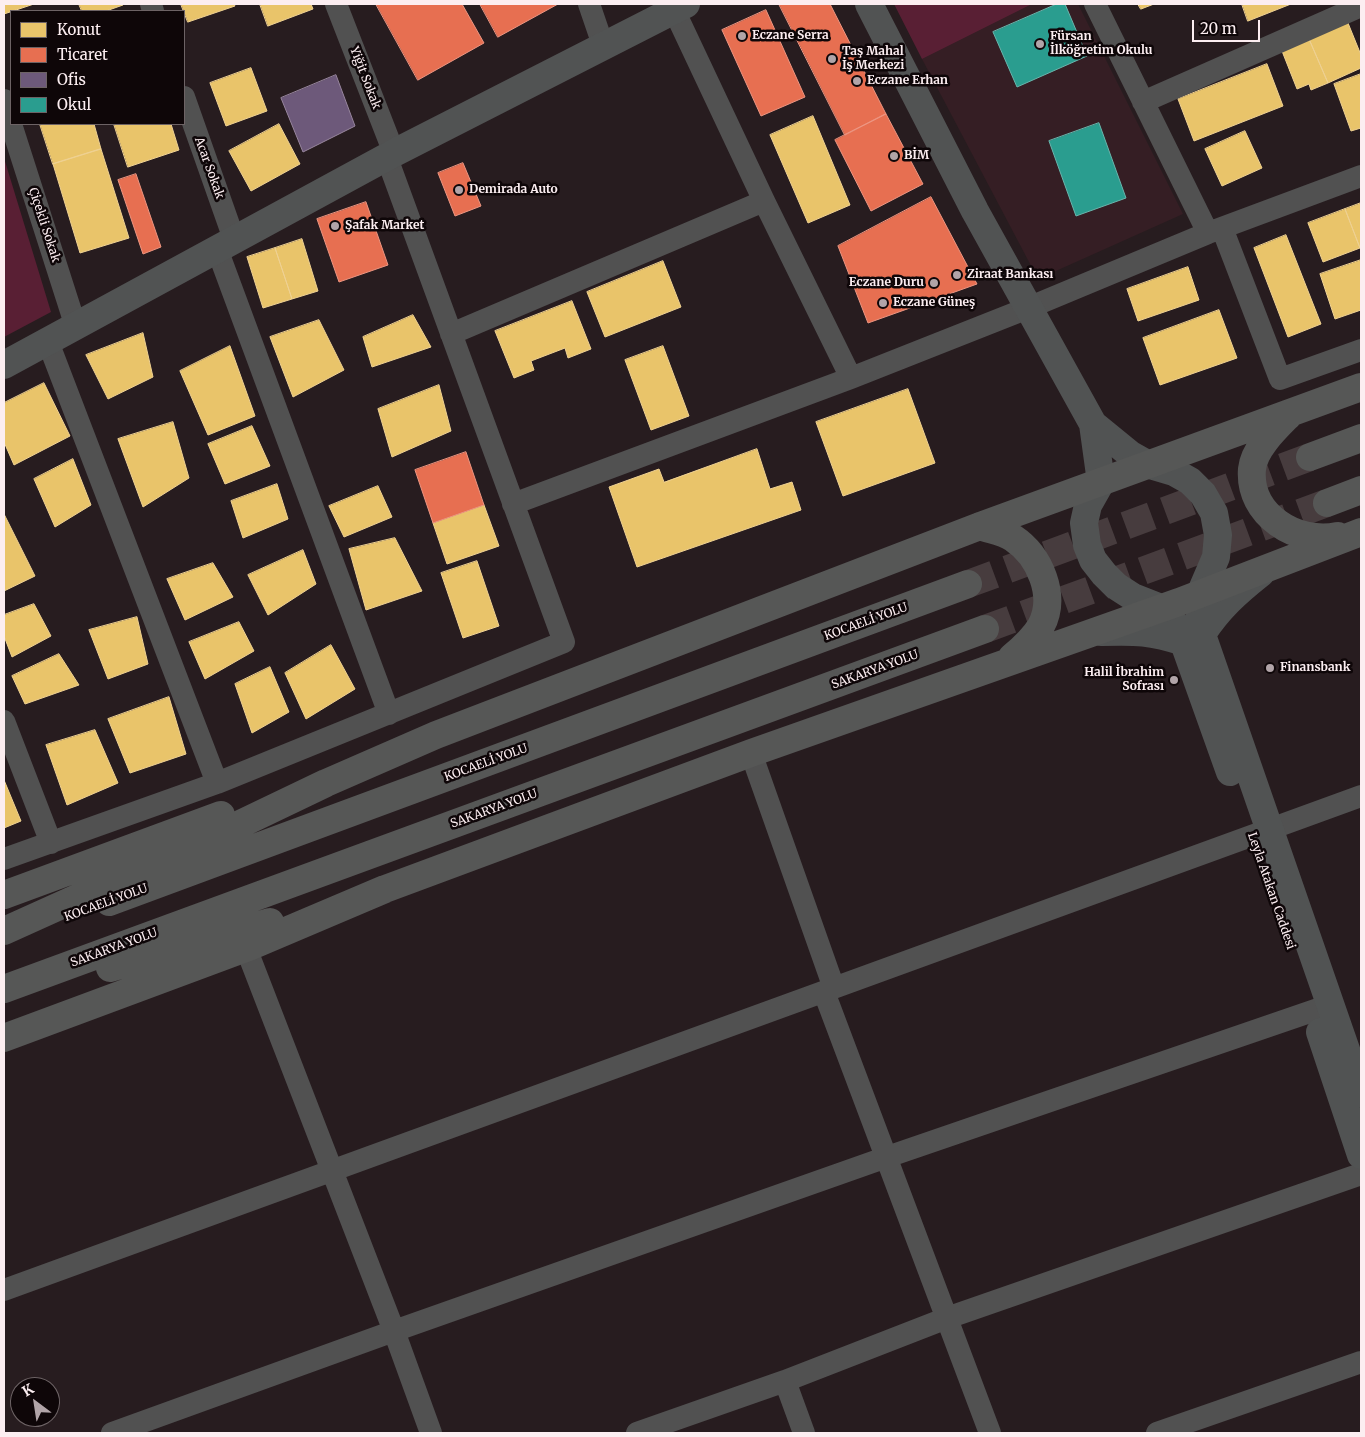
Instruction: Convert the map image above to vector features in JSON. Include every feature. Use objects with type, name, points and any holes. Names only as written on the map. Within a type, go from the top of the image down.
[{"type":"highway","points":[[4,895],[436,736],[980,526],[1361,388]]},
{"type":"highway","points":[[1291,413],[1267,438],[1257,454],[1252,468],[1254,488],[1259,500],[1268,514],[1281,526],[1295,532],[1326,538],[1361,531]]},
{"type":"highway","points":[[1310,457],[1361,438]]},
{"type":"highway","points":[[1327,503],[1361,490]]},
{"type":"highway","points":[[980,526],[1012,537],[1026,548],[1038,564],[1048,598],[1046,614],[1041,626],[1028,644],[1004,662]]},
{"type":"highway","points":[[4,1038],[246,948],[385,889],[751,753],[1161,608],[1361,531]]},
{"type":"highway","name":"KOCAELİ YOLU","points":[[4,941],[968,584]]},
{"type":"highway","name":"SAKARYA YOLU","points":[[4,989],[985,629]]},
{"type":"highway","points":[[4,931],[230,829],[326,783],[436,736]]},
{"type":"highway","points":[[4,998],[385,889]]},
{"type":"main road","points":[[869,4],[975,212],[1093,424],[1101,482],[1088,505],[1084,523],[1087,545],[1093,560],[1116,586],[1133,597],[1161,608],[1191,633]]},
{"type":"main road","points":[[4,365],[390,155],[680,7]]},
{"type":"main road","points":[[1093,424],[1131,455],[1147,464],[1174,472],[1190,481],[1203,494],[1214,513],[1218,536],[1216,556],[1201,592],[1191,633]]},
{"type":"main road","points":[[1090,633],[1138,631],[1159,634],[1191,633],[1215,614],[1233,595],[1267,568]]},
{"type":"main road","name":"Leyla Atakan Caddesi","points":[[1191,633],[1321,1008],[1361,1155]]},
{"type":"main road","name":"Leyla Atakan Caddesi","points":[[1321,1008],[1361,1093]]},
{"type":"street","name":"Yiğit Sokak","points":[[336,4],[451,334],[564,642],[389,714]]},
{"type":"street","points":[[589,4],[604,45]]},
{"type":"street","points":[[1095,4],[1143,102],[1215,230],[1280,379],[1361,350]]},
{"type":"street","points":[[1143,102],[1361,6]]},
{"type":"street","points":[[680,7],[764,201],[851,378]]},
{"type":"street","name":"Çiçekli Sokak","points":[[4,100],[10,121]]},
{"type":"street","name":"Acar Sokak","points":[[185,100],[226,244],[389,714]]},
{"type":"street","name":"Çiçekli Sokak","points":[[11,125],[76,327]]},
{"type":"street","points":[[513,504],[851,378],[1028,308],[1215,230],[1361,176]]},
{"type":"street","points":[[451,334],[764,201]]},
{"type":"street","points":[[48,342],[217,783]]},
{"type":"street","points":[[4,859],[217,783],[389,714]]},
{"type":"street","points":[[4,720],[51,843]]},
{"type":"street","points":[[751,753],[829,990],[887,1157],[990,1433]]},
{"type":"street","points":[[4,1290],[1361,796]]},
{"type":"street","points":[[246,948],[394,1331],[431,1433]]},
{"type":"street","points":[[112,1433],[887,1157],[1321,1008]]},
{"type":"street","points":[[638,1433],[785,1381],[947,1318],[1361,1174]]},
{"type":"street","points":[[1157,1433],[1361,1362]]},
{"type":"street","points":[[785,1381],[804,1433]]},
{"type":"shaded area","points":[[894,4],[1032,4],[922,59]]},
{"type":"shaded area","points":[[1032,4],[1078,4],[1183,214],[1038,279],[922,59]]},
{"type":"shaded area","points":[[4,158],[51,312],[4,337]]},
{"type":"building: Konut","points":[[4,4],[34,4],[10,10],[10,12],[4,14]]},
{"type":"building: Konut","points":[[79,4],[123,4],[109,10],[82,10]]},
{"type":"building: Konut","points":[[181,4],[234,4],[235,6],[188,22],[185,10]]},
{"type":"building: Konut","points":[[260,4],[311,4],[313,9],[268,26]]},
{"type":"building: Konut","points":[[1138,4],[1154,4],[1141,9]]},
{"type":"building: Konut","points":[[1242,4],[1291,4],[1248,21]]},
{"type":"building: Konut","points":[[1348,23],[1361,55],[1361,68],[1328,83],[1309,39]]},
{"type":"building: Konut","points":[[1309,39],[1328,83],[1311,90],[1309,84],[1297,89],[1282,51]]},
{"type":"building: Konut","points":[[1267,64],[1283,106],[1194,141],[1178,99]]},
{"type":"building: Konut","points":[[251,68],[267,111],[226,126],[210,83]]},
{"type":"building: Konut","points":[[1361,74],[1361,128],[1351,131],[1334,84]]},
{"type":"building: Konut","points":[[813,116],[850,205],[808,223],[770,135]]},
{"type":"building: Konut","points":[[279,124],[300,164],[251,191],[229,151]]},
{"type":"building: Konut","points":[[40,125],[94,125],[101,149],[53,164]]},
{"type":"building: Konut","points":[[114,125],[171,125],[179,150],[128,167]]},
{"type":"building: Konut","points":[[1245,131],[1262,168],[1222,186],[1205,149]]},
{"type":"building: Konut","points":[[101,149],[129,238],[80,253],[53,164]]},
{"type":"building: Konut","points":[[1361,203],[1361,247],[1360,248],[1345,209]]},
{"type":"building: Konut","points":[[1345,209],[1360,248],[1323,262],[1308,223]]},
{"type":"building: Konut","points":[[1286,235],[1321,324],[1288,337],[1254,248]]},
{"type":"building: Konut","points":[[302,239],[318,291],[292,299],[275,248]]},
{"type":"building: Konut","points":[[275,248],[292,299],[263,308],[247,257]]},
{"type":"building: Konut","points":[[1361,260],[1361,310],[1335,319],[1320,274]]},
{"type":"building: Konut","points":[[663,261],[681,307],[605,337],[587,292]]},
{"type":"building: Konut","points":[[1188,267],[1199,300],[1138,321],[1127,289]]},
{"type":"building: Konut","points":[[572,301],[591,349],[568,358],[565,348],[531,361],[534,370],[514,378],[495,331]]},
{"type":"building: Konut","points":[[1219,310],[1237,358],[1160,385],[1143,338]]},
{"type":"building: Konut","points":[[413,315],[431,347],[372,367],[363,337]]},
{"type":"building: Konut","points":[[319,320],[344,370],[293,397],[270,337]]},
{"type":"building: Konut","points":[[143,333],[153,377],[108,399],[86,355]]},
{"type":"building: Konut","points":[[230,346],[255,416],[208,435],[180,371]]},
{"type":"building: Konut","points":[[663,346],[689,416],[651,430],[625,360]]},
{"type":"building: Konut","points":[[44,383],[70,436],[14,465],[4,442],[4,403]]},
{"type":"building: Konut","points":[[439,385],[451,431],[392,457],[378,409]]},
{"type":"building: Konut","points":[[908,389],[935,463],[843,496],[816,422]]},
{"type":"building: Konut","points":[[173,422],[189,478],[143,507],[118,439]]},
{"type":"building: Konut","points":[[252,426],[270,466],[225,484],[208,444]]},
{"type":"building: Konut","points":[[757,449],[770,489],[792,482],[801,510],[637,567],[609,487],[659,469],[664,482]]},
{"type":"building: Konut","points":[[73,459],[91,505],[55,527],[34,479]]},
{"type":"building: Konut","points":[[277,484],[288,519],[243,538],[231,501]]},
{"type":"building: Konut","points":[[378,486],[392,517],[344,537],[329,506]]},
{"type":"building: Konut","points":[[484,505],[499,546],[447,564],[433,523]]},
{"type":"building: Konut","points":[[4,514],[35,576],[4,591]]},
{"type":"building: Konut","points":[[395,538],[422,591],[366,610],[349,549]]},
{"type":"building: Konut","points":[[303,550],[316,584],[268,615],[248,575]]},
{"type":"building: Konut","points":[[477,561],[499,626],[463,638],[441,573]]},
{"type":"building: Konut","points":[[213,563],[233,597],[185,620],[167,579]]},
{"type":"building: Konut","points":[[34,604],[51,636],[12,657],[4,636],[4,615]]},
{"type":"building: Konut","points":[[137,617],[148,664],[108,679],[89,630]]},
{"type":"building: Konut","points":[[239,622],[254,651],[205,679],[189,642]]},
{"type":"building: Konut","points":[[331,645],[355,689],[306,719],[285,673]]},
{"type":"building: Konut","points":[[59,654],[79,685],[25,704],[12,676]]},
{"type":"building: Konut","points":[[270,667],[289,712],[252,733],[235,684]]},
{"type":"building: Konut","points":[[169,697],[186,754],[130,773],[108,719]]},
{"type":"building: Konut","points":[[95,730],[118,783],[67,805],[46,745]]},
{"type":"building: Konut","points":[[4,780],[21,821],[4,828]]},
{"type":"building: Ticaret","points":[[376,4],[462,4],[484,43],[418,80]]},
{"type":"building: Ticaret","points":[[480,4],[558,4],[498,37]]},
{"type":"building: Ticaret","name":"Taş Mahal İş Merkezi","points":[[779,4],[830,4],[886,114],[845,135]]},
{"type":"building: Ticaret","points":[[766,10],[805,97],[761,116],[722,30]]},
{"type":"building: Ticaret","points":[[886,114],[923,184],[871,211],[835,140]]},
{"type":"building: Ticaret","name":"Demirada Auto","points":[[463,163],[481,206],[455,216],[438,173]]},
{"type":"building: Ticaret","points":[[136,174],[161,247],[143,254],[118,180]]},
{"type":"building: Ticaret","points":[[931,197],[977,284],[868,323],[838,246]]},
{"type":"building: Ticaret","points":[[366,202],[388,265],[339,282],[317,219]]},
{"type":"building: Ticaret","points":[[466,452],[484,505],[433,523],[415,470]]},
{"type":"building: Ofis","points":[[336,75],[355,126],[303,152],[281,98]]},
{"type":"building: Okul","name":"Fürsan İlköğretim Okulu","points":[[1057,4],[1065,4],[1087,56],[1017,87],[993,32]]},
{"type":"building: Okul","points":[[1099,123],[1126,198],[1076,216],[1049,141]]},
{"type":"tunnel","points":[[968,584],[1310,457]]},
{"type":"tunnel","points":[[985,629],[1327,503]]},
{"type":"place","name":"Eczane Serra","points":[[742,36]]},
{"type":"place","name":"Fürsan İlköğretim Okulu","points":[[1040,44]]},
{"type":"place","name":"Taş Mahal İş Merkezi","points":[[832,59]]},
{"type":"place","name":"Eczane Erhan","points":[[857,81]]},
{"type":"place","name":"BİM","points":[[894,156]]},
{"type":"place","name":"Demirada Auto","points":[[459,190]]},
{"type":"place","name":"Şafak Market","points":[[335,226]]},
{"type":"place","name":"Ziraat Bankası","points":[[957,275]]},
{"type":"place","name":"Eczane Duru","points":[[934,283]]},
{"type":"place","name":"Eczane Güneş","points":[[883,303]]},
{"type":"place","name":"Finansbank","points":[[1270,668]]},
{"type":"place","name":"Halil İbrahim Sofrası","points":[[1174,680]]}]
